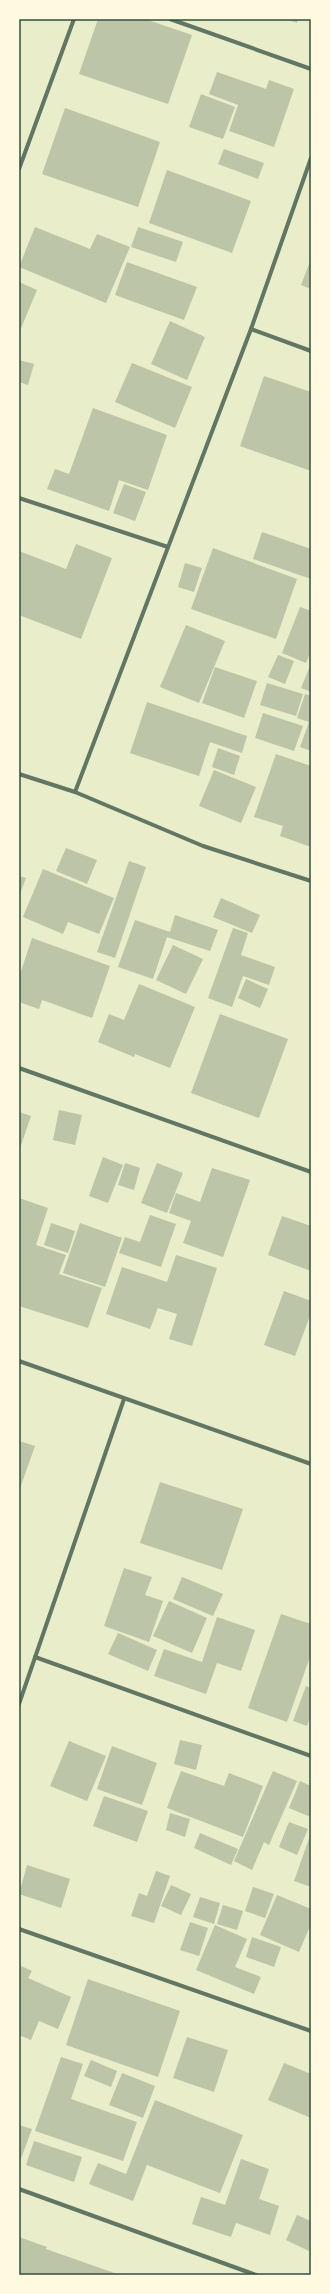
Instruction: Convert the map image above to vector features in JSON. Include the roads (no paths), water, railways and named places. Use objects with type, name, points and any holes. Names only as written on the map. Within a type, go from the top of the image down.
[{"type":"street","points":[[19,169],[74,19]]},
{"type":"street","points":[[170,19],[311,69]]},
{"type":"street","points":[[75,792],[251,329],[311,158]]},
{"type":"street","points":[[251,329],[311,351]]},
{"type":"street","points":[[19,498],[168,547]]},
{"type":"street","points":[[19,774],[75,792],[203,846],[311,881]]},
{"type":"street","points":[[19,1068],[311,1172]]},
{"type":"street","points":[[19,1361],[311,1464]]},
{"type":"street","points":[[19,1704],[124,1399]]},
{"type":"street","points":[[35,1657],[311,1756]]},
{"type":"street","points":[[19,1929],[311,2031]]},
{"type":"street","points":[[19,2189],[256,2275]]}]
